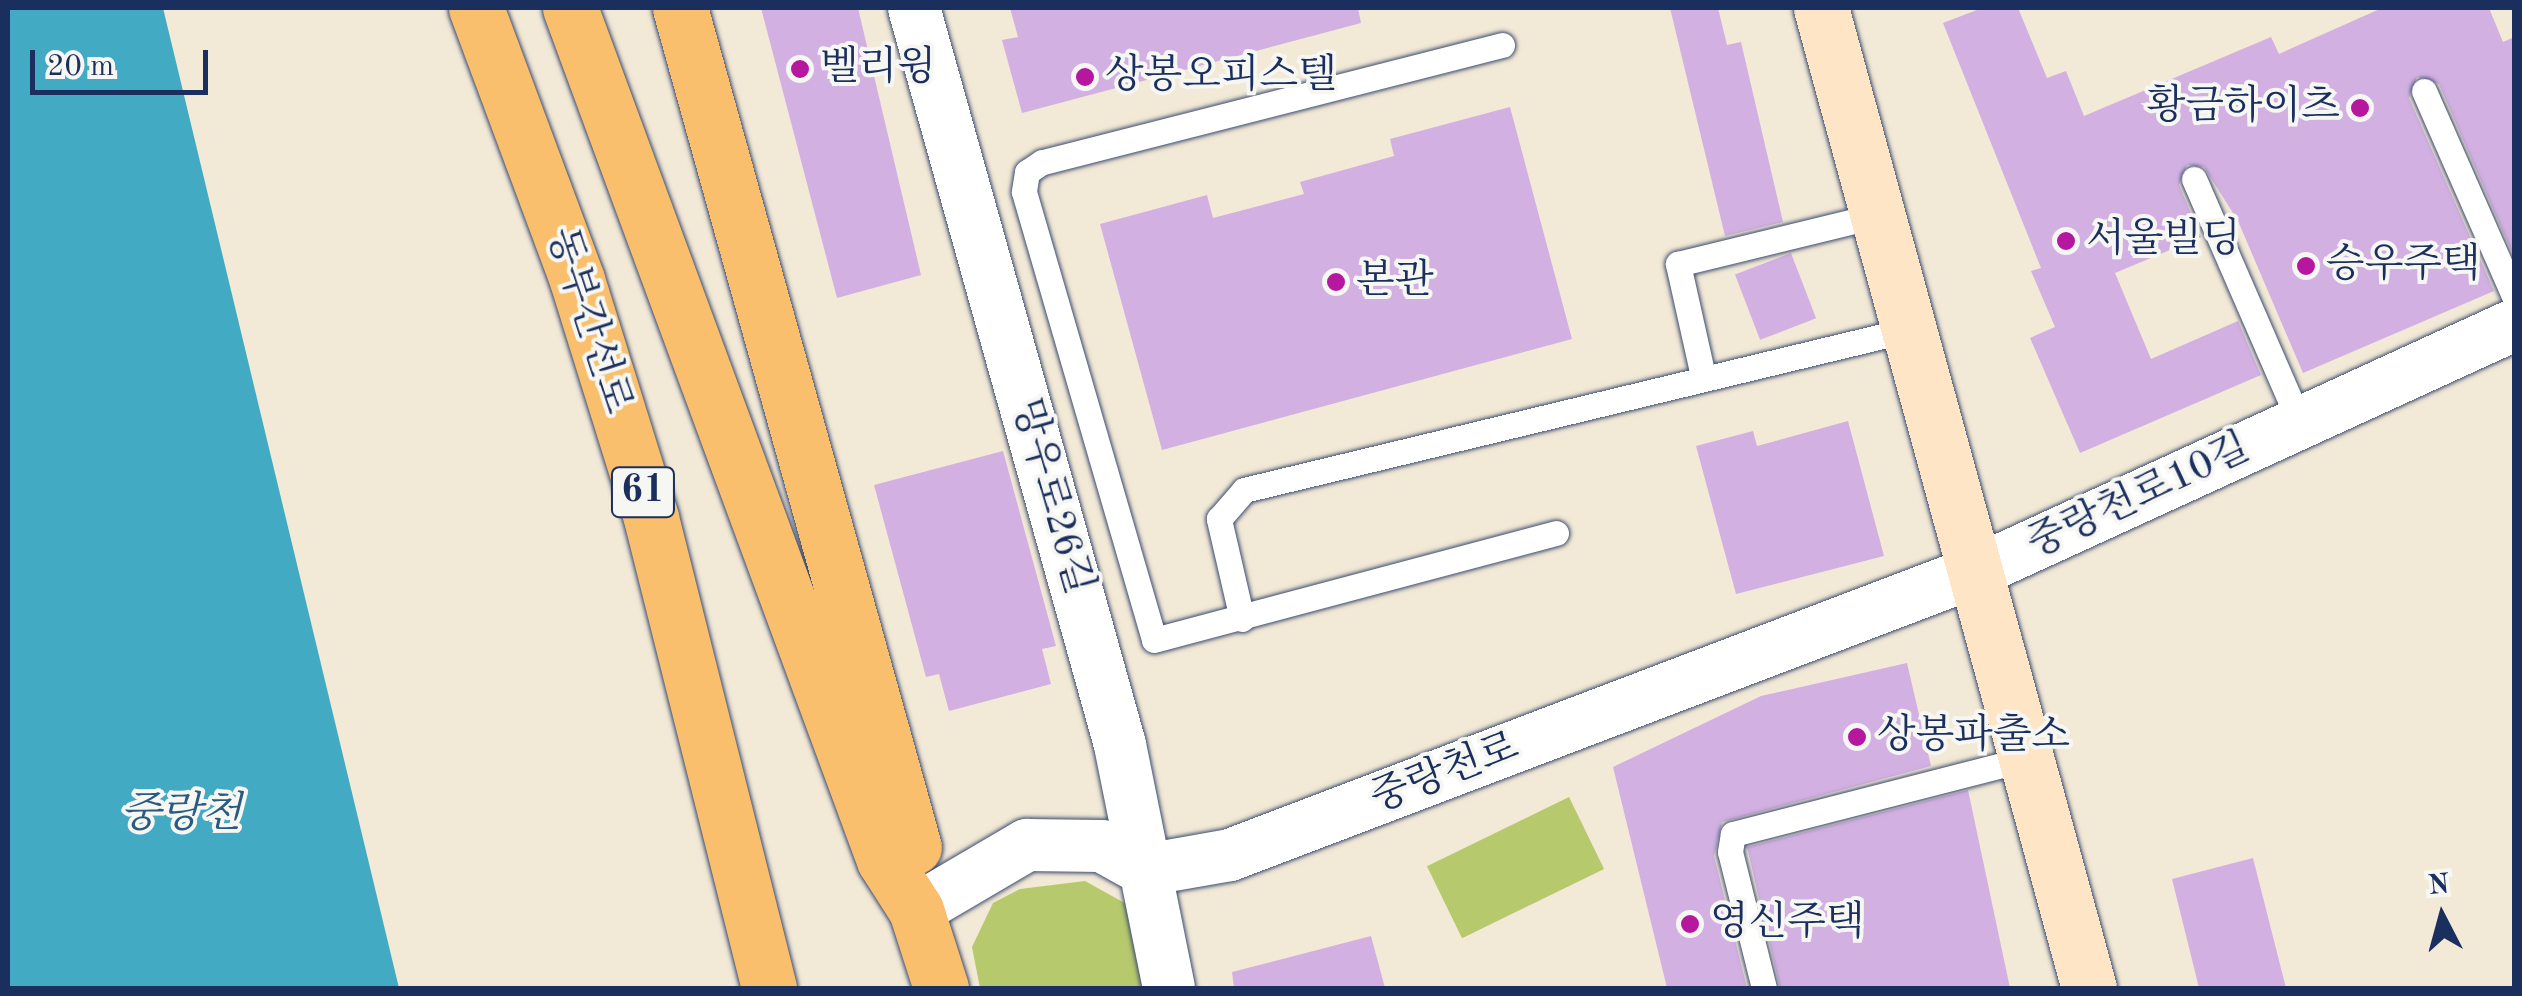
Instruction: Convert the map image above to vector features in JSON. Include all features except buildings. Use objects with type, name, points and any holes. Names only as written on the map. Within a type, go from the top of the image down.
[{"type":"highway","name":"동부간선로","points":[[476,8],[577,280],[651,518],[769,988]]},
{"type":"highway","points":[[570,8],[884,860],[916,910],[941,988]]},
{"type":"highway","points":[[680,8],[915,850],[916,910]]},
{"type":"main road","points":[[1822,8],[1903,331],[1977,571],[2089,988]]},
{"type":"street","name":"망우로26길","points":[[914,8],[1120,745],[1169,988]]},
{"type":"street","name":"중랑천로10길","points":[[1977,571],[2514,325]]},
{"type":"street","name":"중랑천로","points":[[1145,870],[1230,855],[1977,571]]},
{"type":"street","points":[[916,910],[1027,845],[1102,846],[1145,870]]},
{"type":"lane","points":[[1502,45],[1027,172],[1024,192],[1148,631],[1163,642],[1556,533]]},
{"type":"lane","points":[[2424,91],[2514,296]]},
{"type":"lane","name":"중랑천로10길","points":[[2194,179],[2300,423]]},
{"type":"lane","points":[[1703,376],[1678,264],[1874,216]]},
{"type":"lane","points":[[1242,620],[1219,519],[1244,490],[1703,376],[1903,331]]},
{"type":"lane","points":[[1764,988],[1733,834],[2028,758]]},
{"type":"green space","points":[[1569,797],[1604,869],[1462,938],[1427,866]]},
{"type":"green space","points":[[1085,881],[1130,906],[1145,988],[980,988],[972,947],[993,903],[1020,889]]},
{"type":"water","name":"중랑천","points":[[8,8],[163,8],[399,988],[8,988]]},
{"type":"place","name":"벨리윙","points":[[800,69]]},
{"type":"place","name":"상봉오피스텔","points":[[1085,77]]},
{"type":"place","name":"황금하이츠","points":[[2360,108]]},
{"type":"place","name":"서울빌딩","points":[[2066,241]]},
{"type":"place","name":"승우주택","points":[[2306,266]]},
{"type":"place","name":"본관","points":[[1336,282]]},
{"type":"place","name":"상봉파출소","points":[[1857,737]]},
{"type":"place","name":"영신주택","points":[[1690,924]]}]
